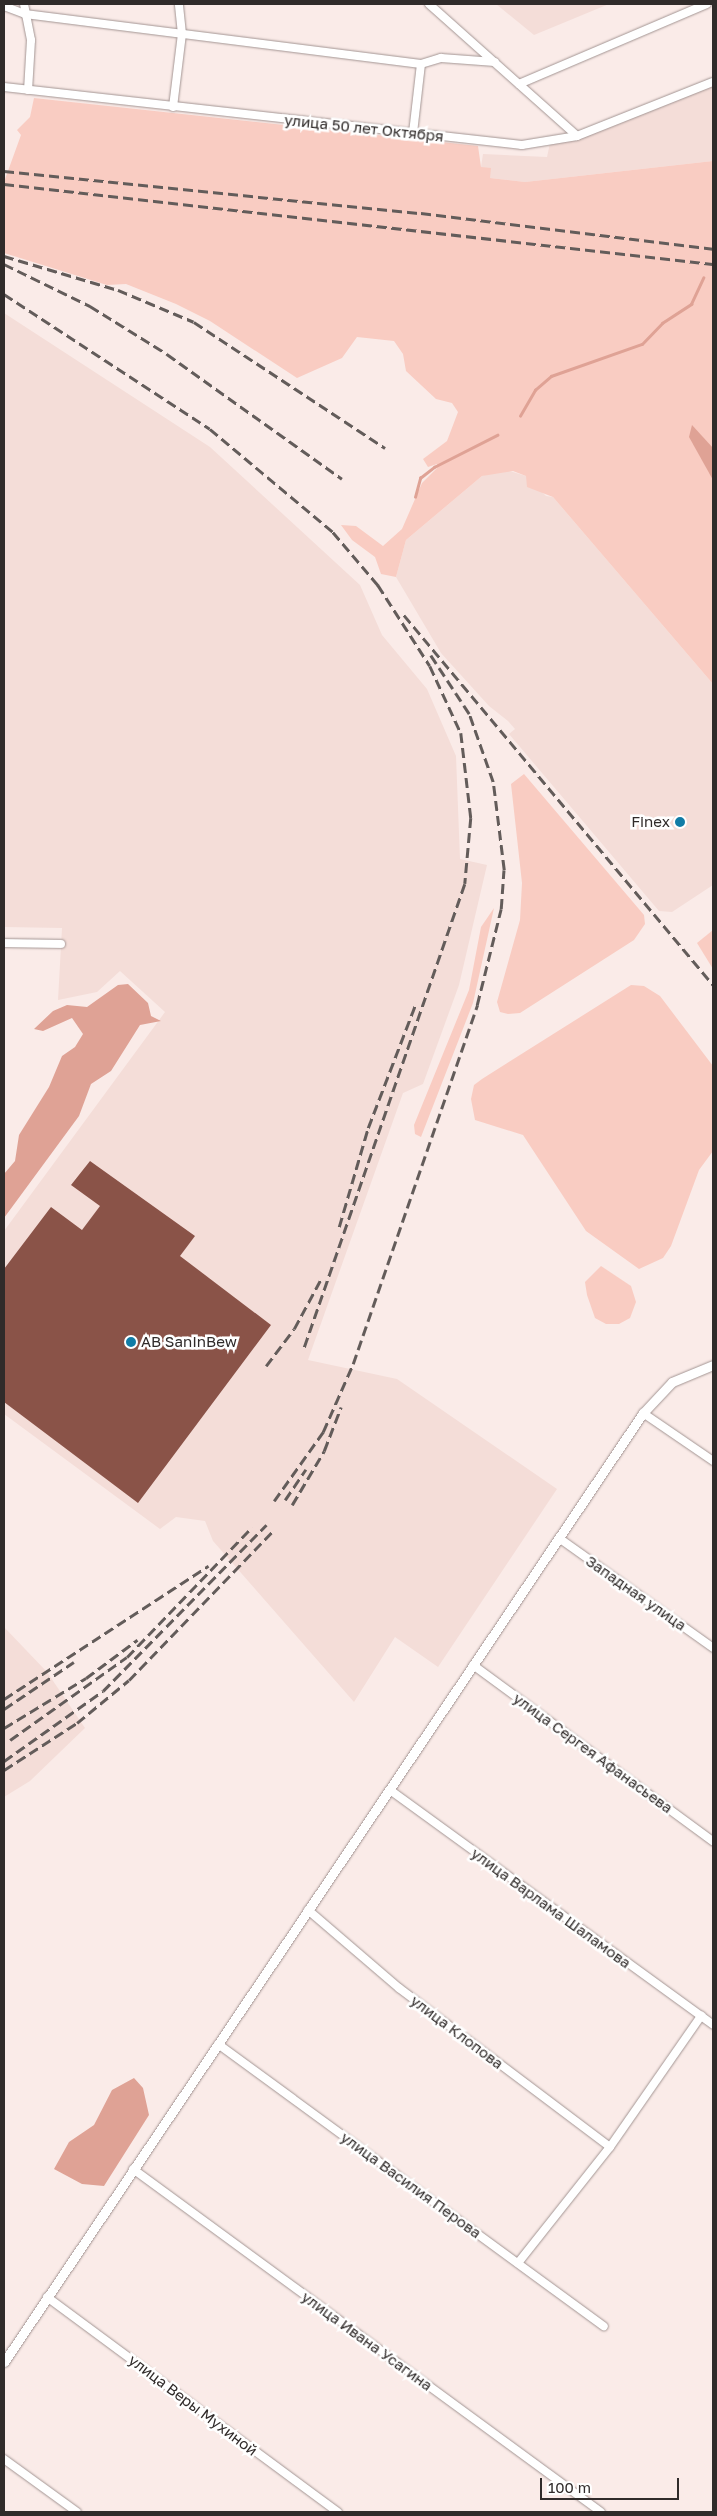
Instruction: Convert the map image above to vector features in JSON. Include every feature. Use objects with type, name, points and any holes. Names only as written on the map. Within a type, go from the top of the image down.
[{"type":"street","points":[[24,4],[31,40],[28,90]]},
{"type":"street","points":[[173,107],[182,34],[179,4]]},
{"type":"street","points":[[429,4],[577,136]]},
{"type":"street","points":[[519,84],[707,4]]},
{"type":"street","points":[[4,6],[25,14],[421,64],[441,58],[495,62]]},
{"type":"street","points":[[413,133],[421,64]]},
{"type":"street","name":"улица 50 лет Октября","points":[[4,87],[522,145],[577,136],[713,82]]},
{"type":"street","points":[[4,943],[61,944]]},
{"type":"street","points":[[4,2362],[643,1413],[672,1382],[713,1365]]},
{"type":"street","points":[[643,1413],[713,1461]]},
{"type":"street","name":"Западная улица","points":[[558,1538],[713,1648]]},
{"type":"street","name":"улица Сергея Афанасьева","points":[[473,1665],[713,1841]]},
{"type":"street","name":"улица Варлама Шаламова","points":[[390,1790],[713,2025]]},
{"type":"street","name":"улица Клопова","points":[[308,1910],[399,1988],[610,2147]]},
{"type":"street","points":[[518,2263],[610,2147],[701,2016]]},
{"type":"street","name":"улица Василия Перова","points":[[218,2044],[604,2326]]},
{"type":"street","name":"улица Ивана Усагина","points":[[133,2169],[601,2512]]},
{"type":"street","name":"улица Веры Мухиной","points":[[47,2297],[338,2512]]},
{"type":"street","points":[[4,2459],[77,2512]]},
{"type":"shaded area","points":[[496,4],[609,4],[534,35]]},
{"type":"shaded area","points":[[713,82],[713,161],[525,182],[490,178],[481,167],[483,154],[547,157],[550,143]]},
{"type":"shaded area","points":[[34,98],[478,146],[481,167],[491,168],[490,178],[525,182],[713,161],[713,684],[553,497],[527,487],[526,476],[513,471],[482,476],[406,540],[396,577],[381,574],[375,557],[352,540],[341,525],[356,526],[383,546],[402,529],[422,483],[437,468],[437,464],[428,467],[423,459],[447,441],[458,412],[452,403],[436,399],[406,371],[403,354],[394,341],[357,337],[342,358],[297,378],[210,321],[176,304],[126,284],[107,285],[4,253],[4,182],[21,135],[17,130],[30,117]]},
{"type":"shaded area","points":[[4,313],[210,447],[360,585],[382,635],[427,689],[456,756],[460,859],[487,865],[459,985],[423,1084],[403,1093],[308,1360],[397,1379],[557,1489],[438,1667],[395,1637],[354,1702],[213,1541],[205,1521],[176,1517],[160,1529],[4,1414],[4,1231],[165,1012],[120,971],[97,992],[58,1000],[62,928],[4,927]]},
{"type":"shaded area","points":[[692,425],[713,448],[713,480],[689,437]]},
{"type":"shaded area","points":[[503,469],[526,476],[546,496],[553,497],[713,684],[713,885],[672,912],[659,911],[509,734],[515,729],[489,706],[441,653],[396,577],[406,540],[482,476]]},
{"type":"shaded area","points":[[524,774],[644,915],[645,924],[634,940],[520,1013],[508,1014],[500,1012],[497,1002],[520,920],[522,883],[511,784]]},
{"type":"shaded area","points":[[494,908],[473,1003],[421,1137],[415,1134],[414,1125],[469,990],[481,927]]},
{"type":"shaded area","points":[[713,930],[713,969],[697,943]]},
{"type":"shaded area","points":[[128,984],[148,1003],[151,1016],[161,1021],[140,1025],[111,1071],[91,1084],[79,1116],[4,1218],[4,1174],[15,1161],[19,1135],[49,1087],[62,1056],[75,1047],[83,1034],[72,1018],[43,1031],[34,1029],[53,1011],[67,1005],[87,1007],[118,985]]},
{"type":"shaded area","points":[[631,985],[644,986],[660,996],[713,1066],[713,1151],[699,1170],[671,1246],[663,1258],[639,1269],[586,1231],[523,1135],[475,1120],[471,1099],[474,1085],[482,1079]]},
{"type":"shaded area","points":[[601,1266],[631,1286],[636,1302],[630,1318],[619,1324],[606,1324],[595,1318],[587,1295],[585,1282]]},
{"type":"shaded area","points":[[4,1627],[47,1672],[85,1728],[30,1781],[4,1797]]},
{"type":"shaded area","points":[[134,2078],[143,2088],[149,2115],[104,2186],[82,2184],[54,2169],[69,2142],[94,2125],[112,2090]]},
{"type":"building","name":"AB SanInBew","points":[[90,1161],[195,1236],[180,1256],[271,1325],[138,1503],[4,1402],[4,1269],[51,1207],[82,1230],[100,1206],[71,1185]]},
{"type":"waterway","points":[[520,416],[535,390],[551,376],[642,344],[662,323],[691,304],[703,278]]},
{"type":"waterway","points":[[415,497],[420,478],[434,467],[497,435]]},
{"type":"railway","points":[[4,171],[421,213],[713,249]]},
{"type":"railway","points":[[4,184],[713,264]]},
{"type":"railway","points":[[4,256],[118,290],[194,322],[385,448]]},
{"type":"railway","points":[[4,264],[90,306],[167,354],[342,479]]},
{"type":"railway","points":[[4,294],[210,429],[333,532],[378,585],[430,666],[461,733],[471,818],[465,884],[304,1349]]},
{"type":"railway","points":[[404,615],[713,985]]},
{"type":"railway","points":[[274,1501],[323,1432],[353,1364],[477,1005],[501,909],[504,870],[493,782],[469,714],[429,653]]},
{"type":"railway","points":[[339,1227],[368,1128],[416,1003]]},
{"type":"railway","points":[[266,1366],[294,1329],[322,1277]]},
{"type":"railway","points":[[292,1505],[324,1451],[341,1407]]},
{"type":"railway","points":[[285,1500],[306,1469]]},
{"type":"railway","points":[[4,1761],[103,1691],[266,1525]]},
{"type":"railway","points":[[10,1740],[127,1657],[252,1527]]},
{"type":"railway","points":[[4,1770],[77,1723],[129,1680],[272,1532]]},
{"type":"railway","points":[[4,1699],[208,1566]]},
{"type":"railway","points":[[4,1728],[86,1678],[137,1640]]},
{"type":"railway","points":[[4,1709],[74,1662]]},
{"type":"place","name":"Finex","points":[[680,822]]},
{"type":"place","name":"AB SanInBew","points":[[131,1342]]}]
